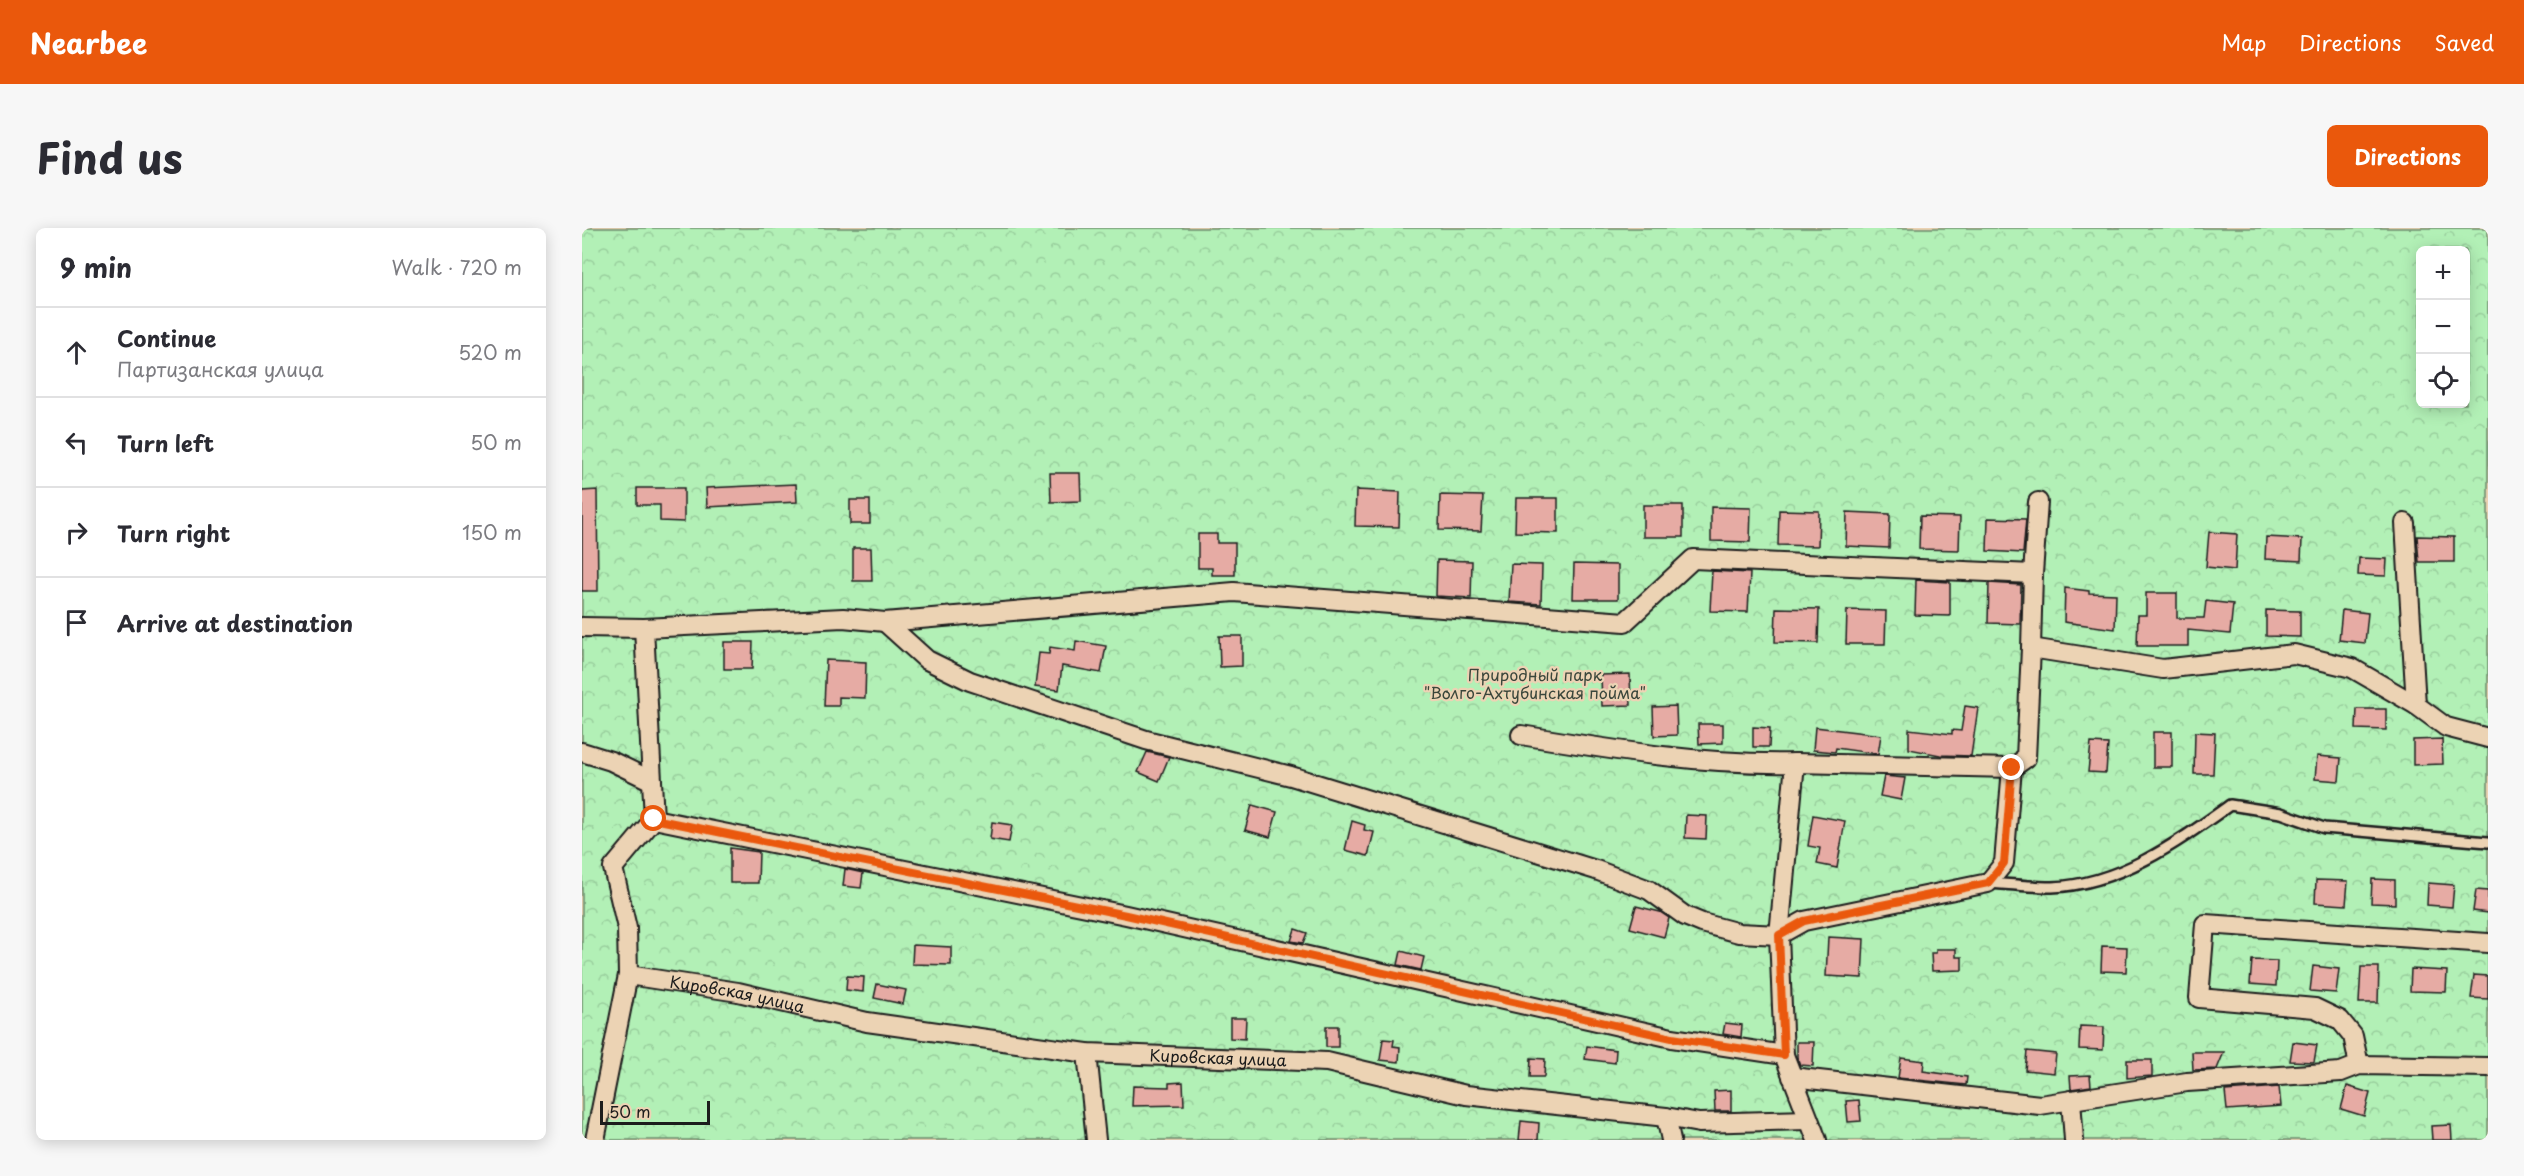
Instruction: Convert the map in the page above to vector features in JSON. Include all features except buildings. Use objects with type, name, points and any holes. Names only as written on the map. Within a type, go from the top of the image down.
[{"type":"street","points":[[1521,735],[1635,754],[1746,764],[2012,768],[2026,758],[2038,502]]},
{"type":"street","points":[[2405,523],[2416,705]]},
{"type":"street","points":[[582,627],[644,628],[843,618],[885,622],[1234,592],[1624,622],[1693,559],[2033,574]]},
{"type":"street","points":[[885,622],[927,660],[970,681],[1146,740],[1291,776],[1596,870],[1649,890],[1685,916],[1739,933],[1779,935],[1804,921],[1988,883],[2004,863],[2012,768]]},
{"type":"street","points":[[595,1140],[628,975],[627,928],[613,868],[654,819],[644,628]]},
{"type":"street","points":[[2031,648],[2163,669],[2294,654],[2352,668],[2416,705],[2446,727],[2488,738]]},
{"type":"street","points":[[582,752],[611,761],[652,781]]},
{"type":"street","points":[[1795,763],[1779,935],[1784,1055],[1817,1140]]},
{"type":"street","points":[[654,819],[1126,915],[1672,1038],[1784,1055]]},
{"type":"street","points":[[2359,1065],[2353,1036],[2340,1020],[2315,1008],[2199,998],[2205,924],[2488,943]]},
{"type":"street","name":"Кировская улица","points":[[628,975],[738,992],[867,1022],[1087,1053],[1327,1062],[1466,1095],[1666,1117],[1699,1123],[1808,1120]]},
{"type":"street","points":[[1087,1053],[1096,1140]]},
{"type":"street","points":[[1792,1077],[2040,1105],[2187,1082],[2341,1072],[2359,1065],[2488,1067]]},
{"type":"street","points":[[2071,1100],[2074,1140]]},
{"type":"street","points":[[1666,1117],[1671,1140]]},
{"type":"lane","points":[[1988,883],[2054,887],[2109,876],[2176,844],[2230,806],[2281,813],[2324,828],[2488,842]]},
{"type":"green space","name":"Природный парк \"Волго-Ахтубинская пойма\"","points":[[582,228],[2488,228],[2488,1140],[582,1140]]},
{"type":"route","points":[[654,819],[1126,915],[1672,1038],[1784,1055],[1779,935],[1804,921],[1988,883],[2004,863],[2012,768]]}]
